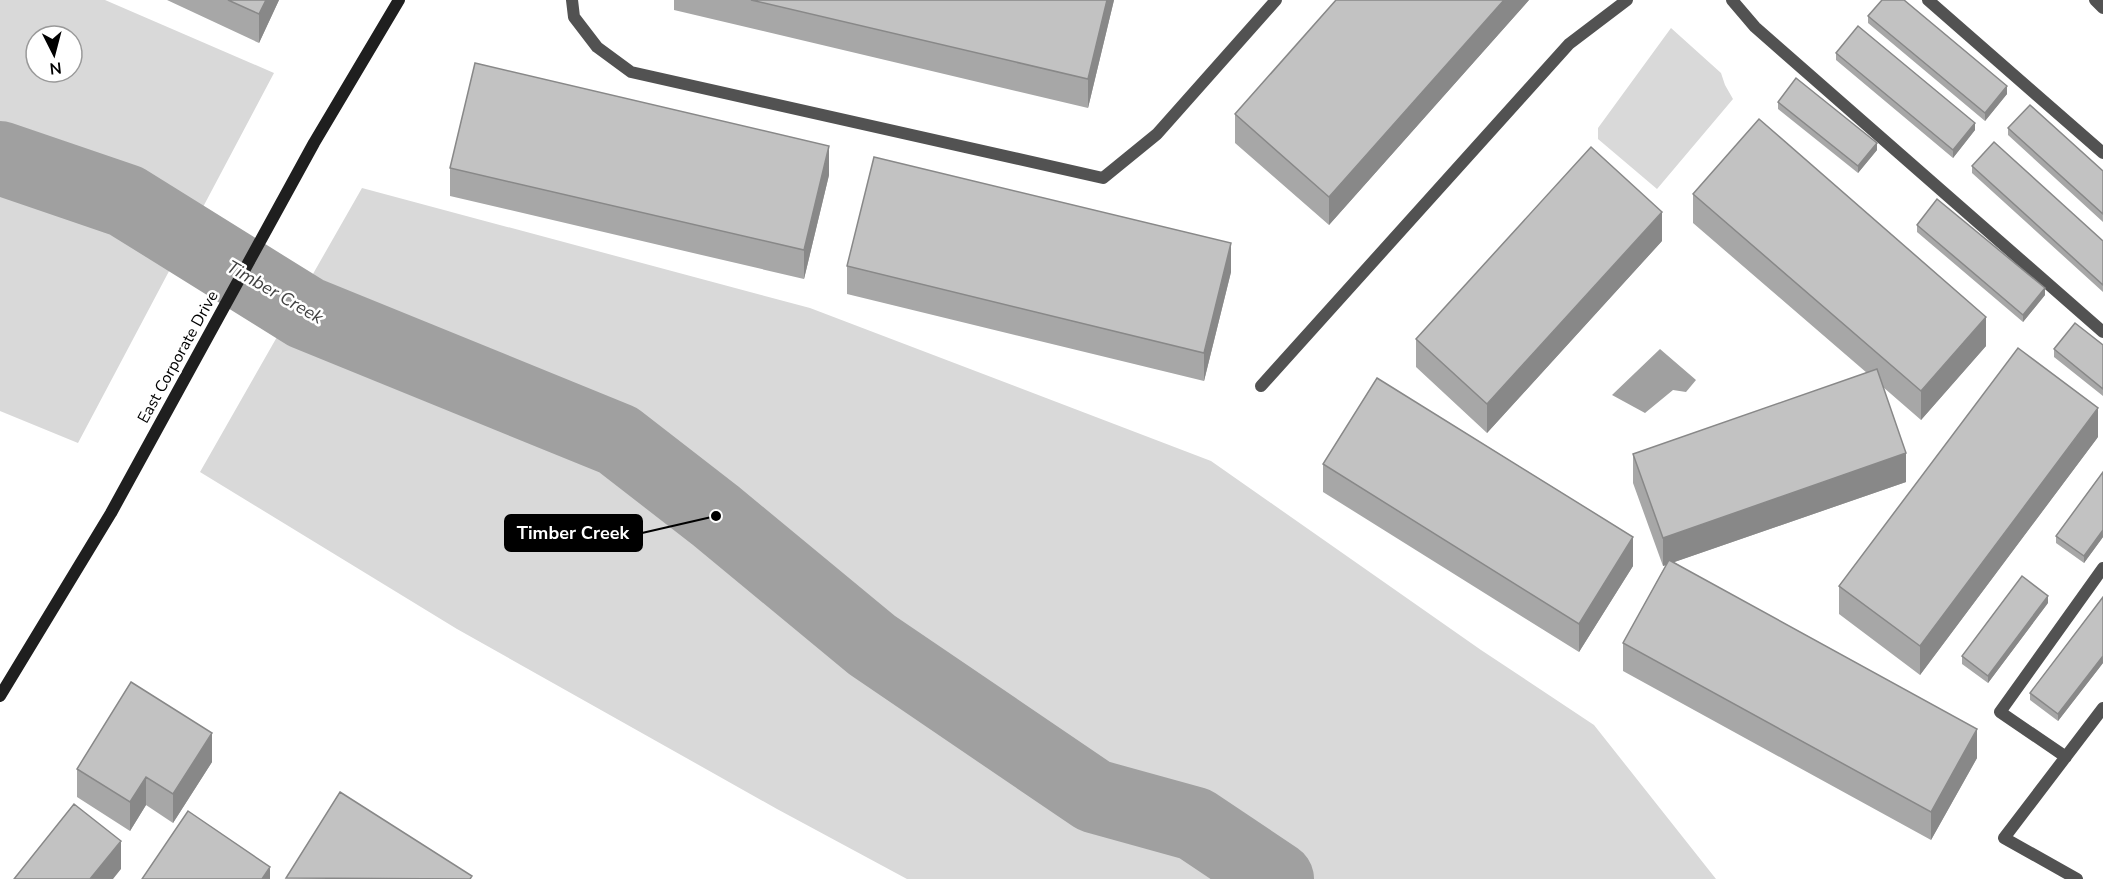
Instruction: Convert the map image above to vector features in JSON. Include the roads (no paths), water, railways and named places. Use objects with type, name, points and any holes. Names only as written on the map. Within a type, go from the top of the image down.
[{"type":"main road","name":"East Corporate Drive","points":[[0,696],[111,513],[314,143],[399,0]]},
{"type":"lane","points":[[572,0],[573,17],[597,47],[631,72],[1103,178],[1157,134],[1276,0]]},
{"type":"lane","points":[[1261,386],[1569,44],[1627,0]]},
{"type":"lane","points":[[1732,0],[1755,27],[2103,333]]},
{"type":"lane","points":[[1928,0],[2103,153]]},
{"type":"lane","points":[[2095,0],[2103,8]]},
{"type":"lane","points":[[2066,757],[2000,712],[2103,568]]},
{"type":"lane","points":[[2077,879],[2004,838],[2103,708]]},
{"type":"waterway","name":"Timber Creek","points":[[0,158],[126,201],[306,313],[618,440],[716,516],[872,645],[1094,796],[1195,824],[1277,879]]},
{"type":"place","name":"Timber Creek","points":[[716,516]]}]
